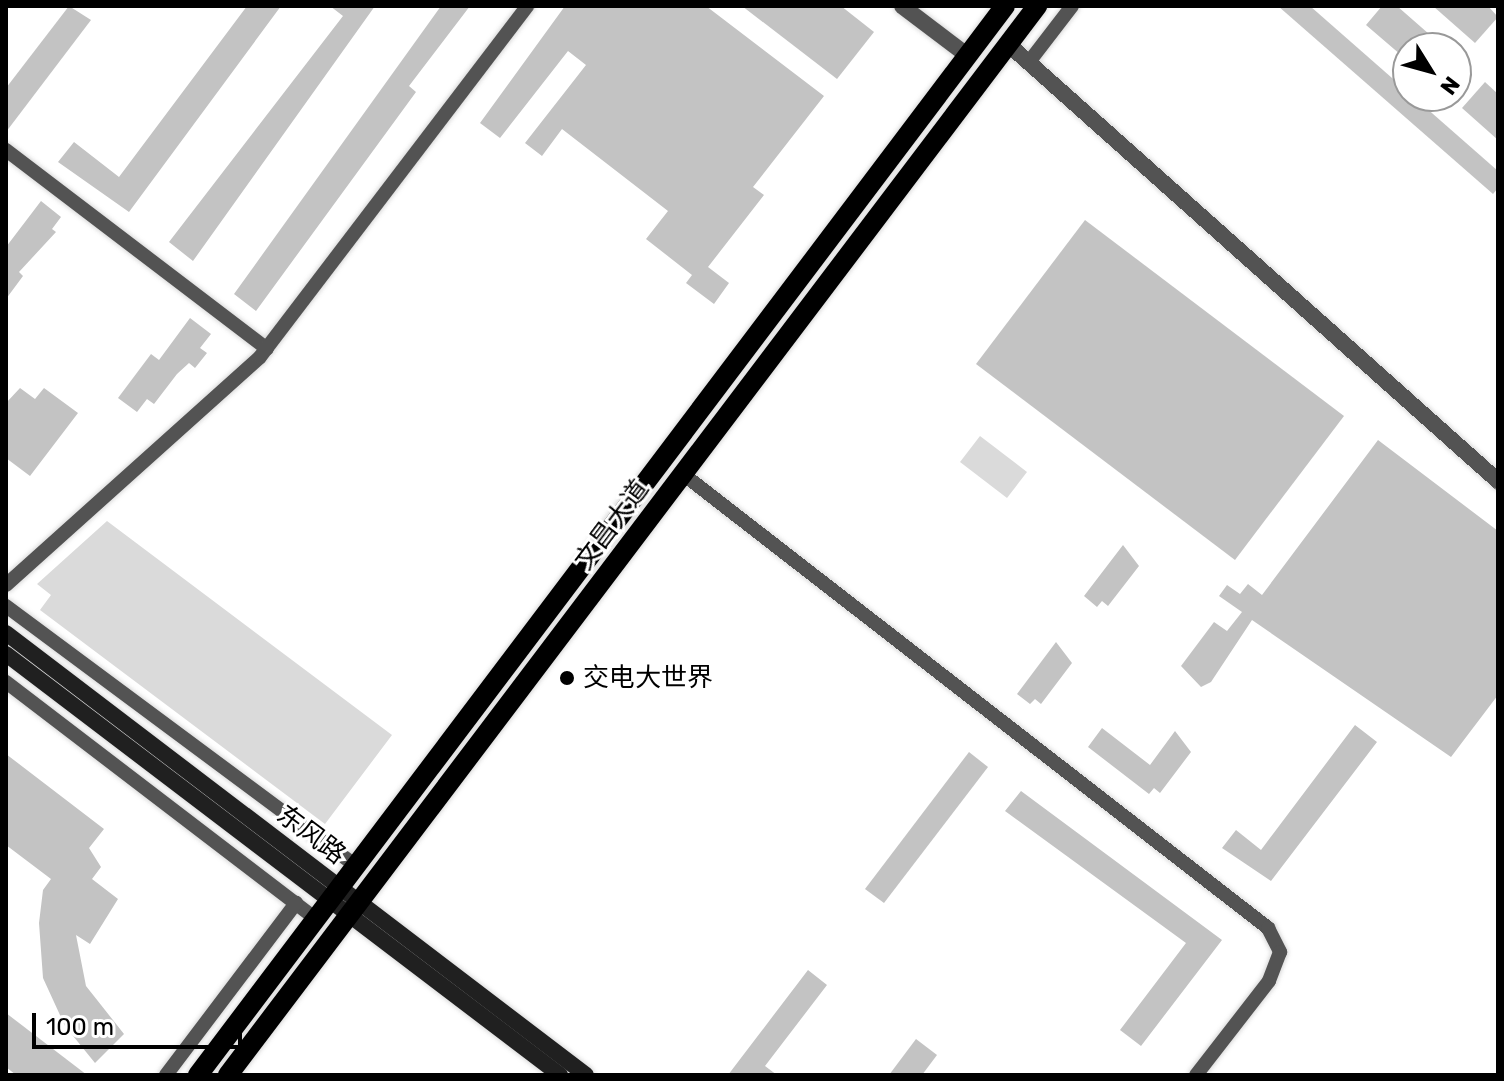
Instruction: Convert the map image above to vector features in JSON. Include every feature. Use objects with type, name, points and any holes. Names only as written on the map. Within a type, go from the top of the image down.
[{"type":"main road","name":"文昌大道","points":[[198,1075],[1005,6]]},
{"type":"main road","name":"文昌大道","points":[[228,1075],[1037,6]]},
{"type":"main road","name":"东风路","points":[[6,633],[334,893]]},
{"type":"main road","name":"东风路","points":[[6,654],[586,1075]]},
{"type":"main road","name":"东风路","points":[[354,908],[560,1075]]},
{"type":"street","points":[[6,585],[267,349],[527,6]]},
{"type":"street","points":[[902,6],[968,56]]},
{"type":"street","points":[[1029,62],[1072,6]]},
{"type":"street","points":[[1008,44],[1498,481]]},
{"type":"street","points":[[6,150],[267,349]]},
{"type":"street","points":[[683,474],[1268,928],[1280,952],[1269,981],[1196,1075]]},
{"type":"street","points":[[6,606],[355,865]]},
{"type":"street","points":[[6,682],[315,918]]},
{"type":"street","points":[[166,1075],[296,903]]},
{"type":"shaded area","points":[[980,436],[1027,472],[1007,498],[960,462]]},
{"type":"shaded area","points":[[107,521],[392,735],[325,824],[40,610],[51,595],[37,584]]},
{"type":"building","points":[[69,6],[91,20],[6,132],[6,88]]},
{"type":"building","points":[[247,6],[281,6],[129,212],[58,162],[74,142],[119,177]]},
{"type":"building","points":[[330,6],[375,6],[193,261],[169,242],[343,16]]},
{"type":"building","points":[[441,6],[470,6],[409,86],[416,92],[256,311],[234,294]]},
{"type":"building","points":[[565,6],[706,6],[824,96],[753,187],[764,195],[708,267],[729,283],[714,304],[686,283],[692,275],[646,239],[668,211],[562,129],[542,156],[525,143],[586,65],[568,51],[500,138],[480,123]]},
{"type":"building","points":[[742,6],[841,6],[874,32],[837,79]]},
{"type":"building","points":[[1278,6],[1310,6],[1392,78],[1392,106]]},
{"type":"building","points":[[1382,6],[1397,6],[1427,32],[1392,32],[1392,47],[1366,25]]},
{"type":"building","points":[[1433,6],[1488,6],[1498,17],[1475,43],[1472,32],[1463,32]]},
{"type":"building","points":[[1485,82],[1498,94],[1498,140],[1466,112],[1472,112],[1472,97]]},
{"type":"building","points":[[1399,112],[1431,112],[1498,171],[1498,188],[1493,194]]},
{"type":"building","points":[[41,201],[61,217],[52,229],[56,232],[19,272],[23,276],[6,299],[6,247]]},
{"type":"building","points":[[1085,220],[1344,416],[1235,560],[976,364]]},
{"type":"building","points":[[190,318],[211,334],[200,348],[207,353],[195,368],[189,363],[177,374],[154,404],[147,399],[137,412],[118,398],[151,354],[159,360]]},
{"type":"building","points":[[20,388],[35,399],[44,388],[78,413],[30,476],[6,458],[6,403]]},
{"type":"building","points":[[1378,440],[1498,531],[1498,695],[1451,757],[1252,620],[1211,682],[1201,687],[1181,666],[1214,622],[1227,631],[1242,612],[1219,596],[1227,585],[1240,594],[1248,584],[1262,595]]},
{"type":"building","points":[[1123,545],[1139,566],[1108,606],[1102,601],[1097,607],[1084,596]]},
{"type":"building","points":[[1056,642],[1072,663],[1041,704],[1035,699],[1030,704],[1017,694]]},
{"type":"building","points":[[1355,725],[1377,742],[1271,881],[1222,848],[1236,830],[1261,850]]},
{"type":"building","points":[[1102,728],[1150,765],[1175,731],[1191,752],[1160,793],[1154,788],[1149,794],[1088,747]]},
{"type":"building","points":[[969,752],[988,767],[884,903],[865,889]]},
{"type":"building","points":[[6,754],[104,829],[89,848],[101,867],[92,879],[118,899],[90,944],[76,935],[86,986],[124,1034],[95,1063],[65,1026],[43,978],[39,923],[43,890],[51,879],[6,845]]},
{"type":"building","points":[[1021,791],[1222,940],[1141,1046],[1120,1030],[1186,943],[1005,811]]},
{"type":"building","points":[[808,970],[827,985],[765,1066],[777,1075],[728,1075]]},
{"type":"building","points":[[6,1013],[87,1075],[16,1075],[6,1067]]},
{"type":"building","points":[[916,1039],[937,1055],[922,1075],[889,1075]]},
{"type":"place","name":"交电大世界","points":[[567,678]]}]
